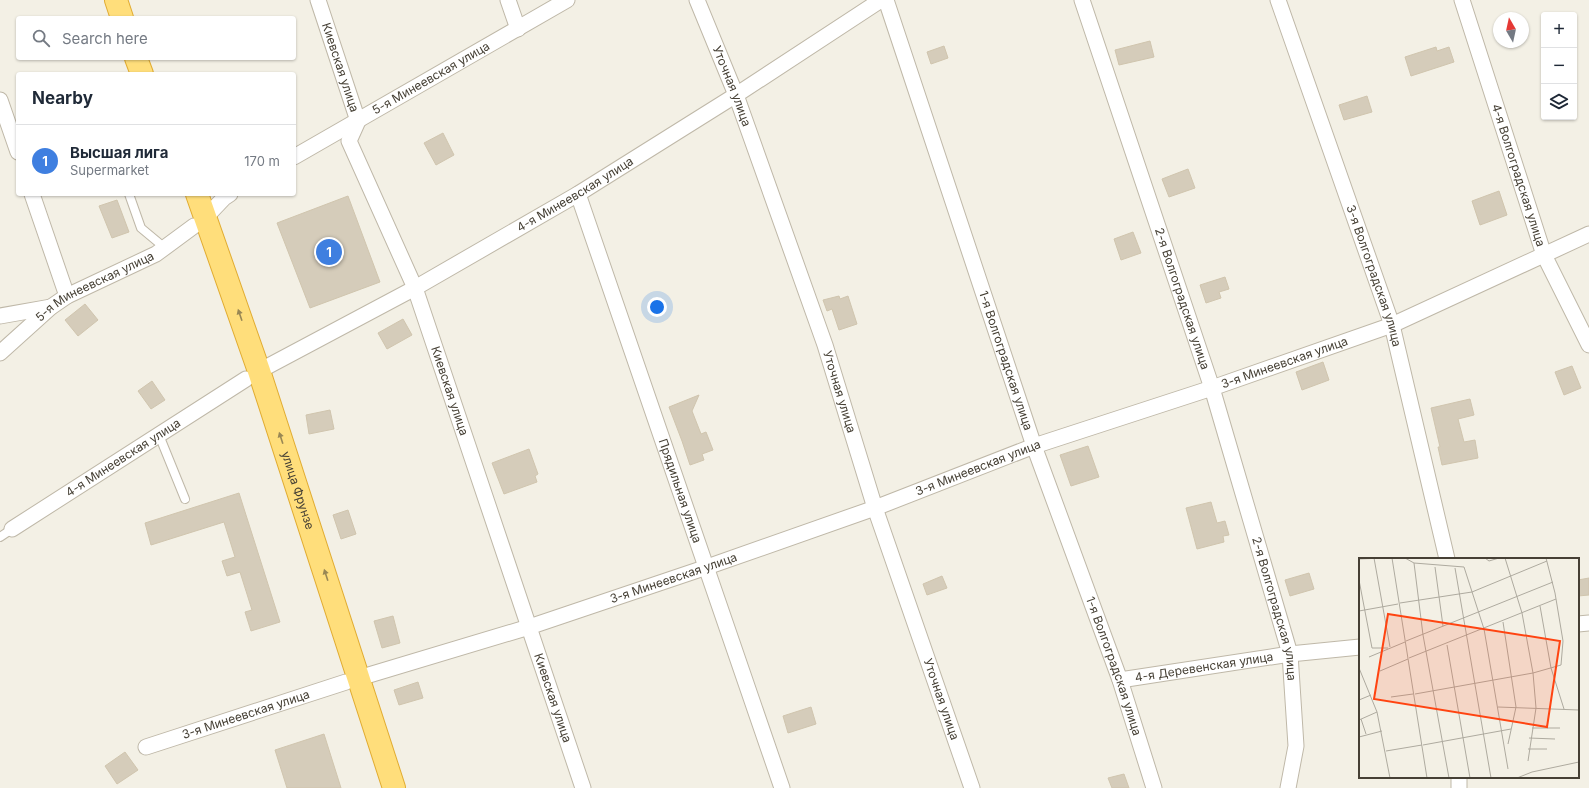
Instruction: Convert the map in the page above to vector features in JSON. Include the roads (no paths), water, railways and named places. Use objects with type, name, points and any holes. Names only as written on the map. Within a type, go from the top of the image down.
[{"type":"highway","points":[[116,0],[121,16]]},
{"type":"highway","points":[[131,0],[136,16]]},
{"type":"highway","points":[[137,60],[141,72]]},
{"type":"highway","points":[[152,60],[155,72]]},
{"type":"highway","name":"улица Фрунзе","points":[[184,196],[200,222],[253,375],[352,680],[394,788]]},
{"type":"highway","name":"улица Фрунзе","points":[[197,196],[200,222]]},
{"type":"highway","name":"улица Фрунзе","points":[[352,680],[380,788]]},
{"type":"street","name":"Киевская улица","points":[[318,0],[358,121],[349,141],[415,288],[583,788]]},
{"type":"street","points":[[508,0],[518,29]]},
{"type":"street","name":"5-я Минеевская улица","points":[[296,156],[567,0]]},
{"type":"street","name":"Уточная улица","points":[[697,0],[736,95],[825,345],[875,508],[972,788]]},
{"type":"street","name":"4-я Минеевская улица","points":[[6,533],[253,375],[415,288],[578,194],[736,95],[881,0]]},
{"type":"street","name":"1-я Волгоградская улица","points":[[886,0],[1034,446],[1120,680],[1154,788]]},
{"type":"street","name":"2-я Волгоградская улица","points":[[1082,0],[1212,388],[1290,654],[1296,746],[1288,788]]},
{"type":"street","name":"3-я Волгоградская улица","points":[[1278,0],[1392,325],[1448,558]]},
{"type":"street","name":"4-я Волгоградская улица","points":[[1462,0],[1544,255],[1589,345]]},
{"type":"street","points":[[0,100],[16,146]]},
{"type":"street","name":"Прядильная улица","points":[[578,194],[782,788]]},
{"type":"street","points":[[33,196],[67,296]]},
{"type":"street","name":"5-я Минеевская улица","points":[[0,353],[51,307],[67,296],[156,254],[200,222],[227,196]]},
{"type":"street","name":"3-я Минеевская улица","points":[[146,747],[352,680],[529,627],[707,567],[875,508],[1034,446],[1212,388],[1392,325],[1589,234]]},
{"type":"street","points":[[0,316],[51,307]]},
{"type":"street","points":[[1579,624],[1589,623]]},
{"type":"street","name":"4-я Деревенская улица","points":[[1120,680],[1290,654],[1359,647]]},
{"type":"lane","points":[[130,196],[141,228],[165,248]]},
{"type":"lane","points":[[159,435],[185,499]]},
{"type":"place","name":"Высшая лига","points":[[329,252]]}]
